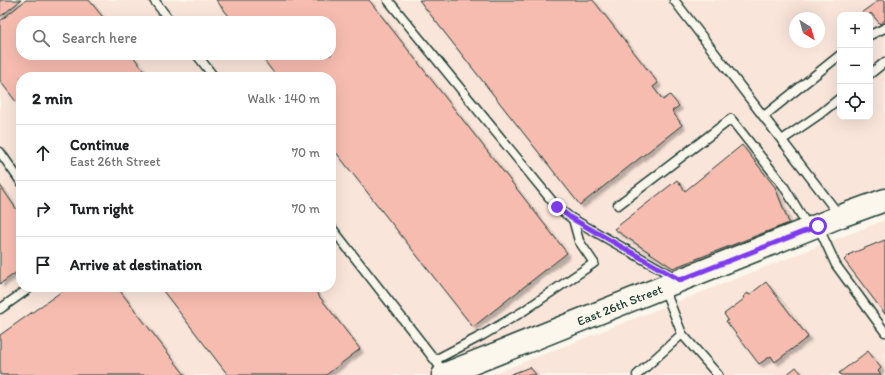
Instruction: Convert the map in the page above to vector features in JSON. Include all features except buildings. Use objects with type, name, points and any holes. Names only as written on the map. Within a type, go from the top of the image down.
[{"type":"street","name":"East 26th Street","points":[[441,370],[672,284],[841,216],[885,200]]},
{"type":"lane","points":[[154,0],[166,16]]},
{"type":"lane","points":[[388,0],[557,207],[672,284],[682,334],[718,375]]},
{"type":"lane","points":[[674,0],[841,216]]},
{"type":"lane","points":[[873,34],[885,28]]},
{"type":"lane","points":[[764,116],[837,57]]},
{"type":"lane","points":[[201,60],[210,72]]},
{"type":"lane","points":[[873,72],[885,62]]},
{"type":"lane","points":[[782,140],[837,100]]},
{"type":"lane","points":[[618,205],[732,119],[814,227],[836,266],[885,332]]},
{"type":"lane","points":[[0,152],[16,175]]},
{"type":"lane","points":[[336,234],[441,370],[483,335],[522,312],[594,263],[579,240],[573,219]]},
{"type":"lane","points":[[0,308],[24,292]]},
{"type":"lane","points":[[637,375],[682,334]]},
{"type":"shaded area","points":[[0,0],[885,0],[885,198],[431,375],[0,375]]},
{"type":"shaded area","points":[[885,220],[885,375],[491,375]]},
{"type":"route","points":[[557,207],[571,218],[680,280],[818,226]]}]
